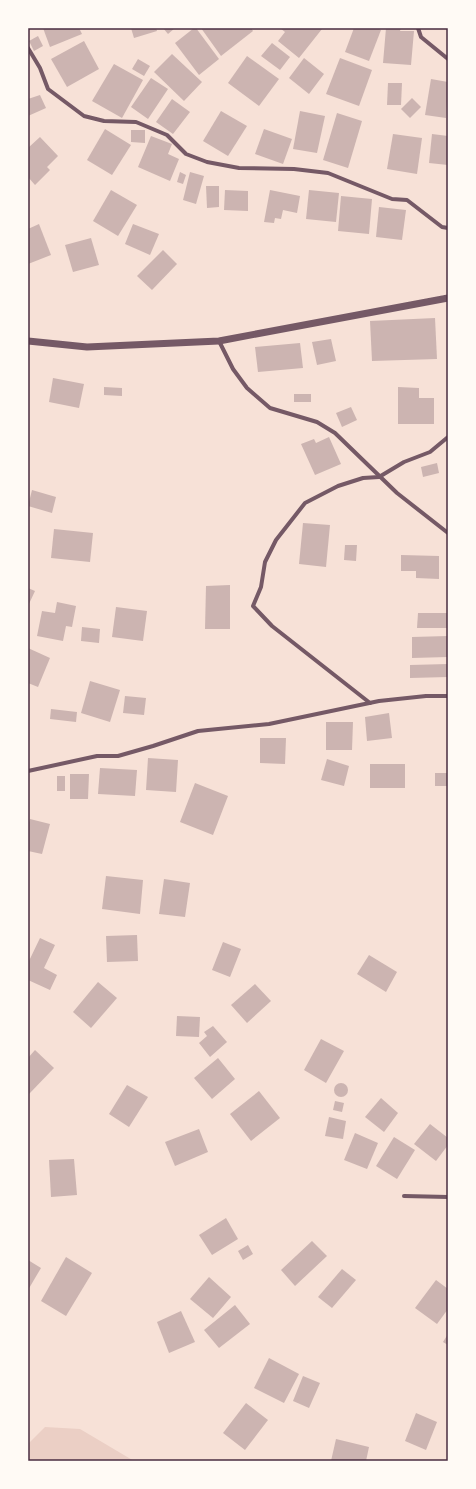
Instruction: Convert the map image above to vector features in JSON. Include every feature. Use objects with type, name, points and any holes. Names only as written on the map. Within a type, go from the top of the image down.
[{"type":"street","points":[[418,28],[421,36],[448,59]]},
{"type":"street","points":[[28,48],[40,68],[48,89],[84,116],[104,121],[136,122],[167,135],[186,154],[207,162],[239,168],[294,169],[328,173],[392,199],[407,200],[442,227],[448,228]]},
{"type":"street","points":[[28,341],[87,347],[220,341],[448,298]]},
{"type":"street","points":[[220,341],[234,369],[247,388],[270,408],[317,422],[336,433],[379,477],[448,533]]},
{"type":"street","points":[[370,703],[272,626],[253,606],[260,587],[265,562],[276,540],[305,503],[338,486],[363,478],[379,477],[404,462],[430,452],[448,437]]},
{"type":"street","points":[[28,771],[97,756],[118,756],[198,731],[269,724],[370,703],[426,696],[448,696]]},
{"type":"street","points":[[404,1196],[448,1197]]},
{"type":"shaded area","points":[[45,1427],[80,1429],[134,1461],[28,1461],[28,1444]]},
{"type":"building","points":[[43,28],[79,28],[82,34],[50,47]]},
{"type":"building","points":[[131,28],[156,28],[157,31],[134,38]]},
{"type":"building","points":[[163,28],[175,28],[168,34]]},
{"type":"building","points":[[196,28],[219,59],[199,75],[175,43]]},
{"type":"building","points":[[201,28],[251,28],[253,31],[221,56]]},
{"type":"building","points":[[280,28],[322,29],[299,58],[278,41],[285,32]]},
{"type":"building","points":[[354,28],[377,28],[381,30],[369,61],[345,52]]},
{"type":"building","points":[[386,28],[401,28],[400,31],[414,31],[411,65],[383,63]]},
{"type":"building","points":[[38,36],[43,46],[34,51],[29,41]]},
{"type":"building","points":[[84,41],[99,69],[67,87],[51,59]]},
{"type":"building","points":[[272,43],[290,57],[280,70],[261,56]]},
{"type":"building","points":[[172,54],[202,82],[184,101],[154,72]]},
{"type":"building","points":[[247,56],[279,79],[259,106],[228,83]]},
{"type":"building","points":[[304,58],[324,74],[309,94],[289,78]]},
{"type":"building","points":[[340,58],[372,70],[359,106],[326,94]]},
{"type":"building","points":[[138,59],[150,66],[144,76],[132,69]]},
{"type":"building","points":[[114,64],[143,80],[122,118],[92,101]]},
{"type":"building","points":[[151,78],[168,89],[148,119],[131,107]]},
{"type":"building","points":[[431,79],[448,82],[446,118],[425,115]]},
{"type":"building","points":[[388,83],[402,83],[401,105],[387,105]]},
{"type":"building","points":[[40,95],[46,108],[28,116],[28,99]]},
{"type":"building","points":[[412,98],[421,107],[410,118],[401,109]]},
{"type":"building","points":[[172,99],[190,112],[173,134],[156,122]]},
{"type":"building","points":[[221,111],[247,126],[228,156],[203,141]]},
{"type":"building","points":[[300,111],[325,116],[317,153],[293,149]]},
{"type":"building","points":[[337,113],[362,121],[348,168],[323,160]]},
{"type":"building","points":[[105,129],[131,145],[112,175],[87,160]]},
{"type":"building","points":[[264,129],[292,139],[283,164],[255,154]]},
{"type":"building","points":[[131,130],[145,130],[145,143],[131,142]]},
{"type":"building","points":[[393,134],[422,138],[417,174],[387,169]]},
{"type":"building","points":[[432,134],[448,136],[448,165],[429,163]]},
{"type":"building","points":[[151,136],[172,144],[168,154],[179,159],[170,181],[138,167]]},
{"type":"building","points":[[40,137],[58,156],[47,167],[50,170],[35,185],[28,177],[28,148]]},
{"type":"building","points":[[180,172],[186,175],[183,184],[177,182]]},
{"type":"building","points":[[190,172],[204,176],[196,204],[183,200]]},
{"type":"building","points":[[206,186],[219,186],[219,207],[207,208]]},
{"type":"building","points":[[111,190],[137,205],[118,236],[93,221]]},
{"type":"building","points":[[225,190],[248,191],[248,211],[224,210]]},
{"type":"building","points":[[270,190],[300,196],[297,213],[283,210],[281,219],[275,218],[274,223],[264,222]]},
{"type":"building","points":[[309,190],[339,193],[336,222],[306,219]]},
{"type":"building","points":[[341,196],[372,199],[369,234],[338,231]]},
{"type":"building","points":[[379,207],[406,210],[402,240],[376,237]]},
{"type":"building","points":[[39,224],[51,255],[28,264],[28,229]]},
{"type":"building","points":[[133,224],[159,234],[150,255],[125,244]]},
{"type":"building","points":[[91,238],[99,265],[73,272],[65,245]]},
{"type":"building","points":[[163,250],[177,264],[152,290],[137,276]]},
{"type":"building","points":[[435,318],[437,359],[372,361],[370,321]]},
{"type":"building","points":[[331,339],[336,361],[317,365],[312,342]]},
{"type":"building","points":[[300,343],[303,368],[258,372],[255,347]]},
{"type":"building","points":[[53,378],[84,384],[79,408],[49,402]]},
{"type":"building","points":[[104,387],[122,388],[122,396],[104,395]]},
{"type":"building","points":[[398,387],[419,388],[419,398],[434,398],[434,424],[398,424]]},
{"type":"building","points":[[294,394],[311,394],[311,402],[294,402]]},
{"type":"building","points":[[351,407],[357,420],[342,427],[336,413]]},
{"type":"building","points":[[329,437],[341,464],[315,475],[301,444],[314,439],[316,443]]},
{"type":"building","points":[[437,463],[439,473],[423,477],[421,467]]},
{"type":"building","points":[[32,490],[56,497],[52,513],[28,506]]},
{"type":"building","points":[[303,523],[330,525],[326,567],[299,564]]},
{"type":"building","points":[[54,529],[93,533],[90,562],[51,558]]},
{"type":"building","points":[[345,545],[357,545],[356,561],[344,560]]},
{"type":"building","points":[[401,555],[439,556],[439,579],[416,578],[416,571],[401,571]]},
{"type":"building","points":[[230,585],[230,629],[205,629],[206,586]]},
{"type":"building","points":[[28,588],[35,591],[28,606]]},
{"type":"building","points":[[57,602],[76,606],[72,627],[66,626],[63,641],[37,636],[42,611],[55,613]]},
{"type":"building","points":[[116,607],[147,611],[143,641],[112,637]]},
{"type":"building","points":[[418,613],[448,613],[448,628],[417,628]]},
{"type":"building","points":[[82,627],[100,629],[99,643],[81,641]]},
{"type":"building","points":[[448,636],[448,657],[412,658],[412,637]]},
{"type":"building","points":[[28,648],[50,658],[38,687],[28,683]]},
{"type":"building","points":[[448,664],[448,677],[410,678],[410,665]]},
{"type":"building","points":[[90,681],[120,690],[110,722],[81,713]]},
{"type":"building","points":[[125,696],[146,698],[144,715],[123,713]]},
{"type":"building","points":[[51,709],[77,712],[76,722],[50,719]]},
{"type":"building","points":[[389,713],[392,738],[367,741],[365,717]]},
{"type":"building","points":[[326,722],[353,722],[352,750],[326,750]]},
{"type":"building","points":[[260,738],[286,738],[285,764],[260,763]]},
{"type":"building","points":[[148,758],[178,760],[176,792],[146,790]]},
{"type":"building","points":[[327,759],[349,766],[344,786],[321,780]]},
{"type":"building","points":[[370,764],[405,764],[405,788],[370,788]]},
{"type":"building","points":[[100,768],[137,770],[135,796],[98,794]]},
{"type":"building","points":[[435,773],[448,773],[448,786],[435,786]]},
{"type":"building","points":[[70,774],[89,774],[88,799],[70,799]]},
{"type":"building","points":[[57,776],[65,776],[65,791],[57,791]]},
{"type":"building","points":[[195,783],[228,796],[213,835],[180,822]]},
{"type":"building","points":[[30,819],[50,824],[42,854],[28,851],[28,826]]},
{"type":"building","points":[[106,876],[143,880],[140,914],[102,909]]},
{"type":"building","points":[[164,879],[190,883],[185,917],[159,914]]},
{"type":"building","points":[[137,935],[138,961],[107,962],[106,936]]},
{"type":"building","points":[[40,938],[55,945],[44,968],[57,975],[50,990],[28,980],[28,963]]},
{"type":"building","points":[[223,942],[241,949],[230,977],[212,970]]},
{"type":"building","points":[[369,955],[397,972],[386,992],[357,974]]},
{"type":"building","points":[[98,982],[117,998],[91,1028],[73,1012]]},
{"type":"building","points":[[255,984],[271,1001],[247,1023],[231,1005]]},
{"type":"building","points":[[177,1016],[200,1017],[199,1037],[176,1036]]},
{"type":"building","points":[[213,1026],[227,1042],[210,1057],[199,1043],[207,1036],[204,1032]]},
{"type":"building","points":[[321,1039],[344,1051],[326,1083],[304,1070]]},
{"type":"building","points":[[35,1050],[54,1068],[29,1094],[28,1058]]},
{"type":"building","points":[[218,1058],[235,1079],[212,1099],[194,1078]]},
{"type":"building","points":[[338,1083],[344,1083],[348,1087],[348,1093],[344,1097],[338,1097],[334,1093],[334,1087]]},
{"type":"building","points":[[127,1085],[148,1097],[129,1127],[109,1114]]},
{"type":"building","points":[[259,1091],[280,1118],[251,1141],[230,1114]]},
{"type":"building","points":[[381,1098],[398,1113],[384,1132],[365,1117]]},
{"type":"building","points":[[335,1101],[344,1103],[342,1112],[333,1110]]},
{"type":"building","points":[[329,1117],[346,1121],[343,1139],[325,1136]]},
{"type":"building","points":[[430,1124],[448,1138],[448,1145],[436,1161],[414,1144]]},
{"type":"building","points":[[199,1129],[208,1152],[175,1166],[165,1142]]},
{"type":"building","points":[[355,1133],[378,1143],[367,1169],[344,1160]]},
{"type":"building","points":[[394,1137],[415,1150],[397,1179],[376,1166]]},
{"type":"building","points":[[74,1159],[77,1195],[51,1197],[49,1160]]},
{"type":"building","points":[[226,1218],[238,1239],[212,1255],[199,1235]]},
{"type":"building","points":[[312,1241],[327,1256],[295,1286],[281,1270]]},
{"type":"building","points":[[248,1245],[253,1254],[243,1260],[238,1251]]},
{"type":"building","points":[[66,1257],[92,1273],[66,1316],[41,1301]]},
{"type":"building","points":[[28,1260],[41,1268],[28,1290]]},
{"type":"building","points":[[342,1269],[356,1280],[332,1308],[318,1297]]},
{"type":"building","points":[[209,1277],[231,1297],[213,1318],[190,1299]]},
{"type":"building","points":[[436,1280],[448,1289],[448,1309],[437,1324],[415,1308]]},
{"type":"building","points":[[235,1305],[250,1324],[219,1348],[204,1330]]},
{"type":"building","points":[[181,1311],[195,1342],[169,1353],[157,1322]]},
{"type":"building","points":[[448,1334],[448,1345],[443,1342]]},
{"type":"building","points":[[269,1358],[299,1374],[284,1403],[254,1388]]},
{"type":"building","points":[[303,1376],[320,1383],[309,1408],[293,1401]]},
{"type":"building","points":[[246,1403],[268,1420],[245,1450],[223,1433]]},
{"type":"building","points":[[416,1413],[437,1422],[426,1450],[405,1441]]},
{"type":"building","points":[[336,1439],[369,1447],[366,1461],[331,1461]]}]
